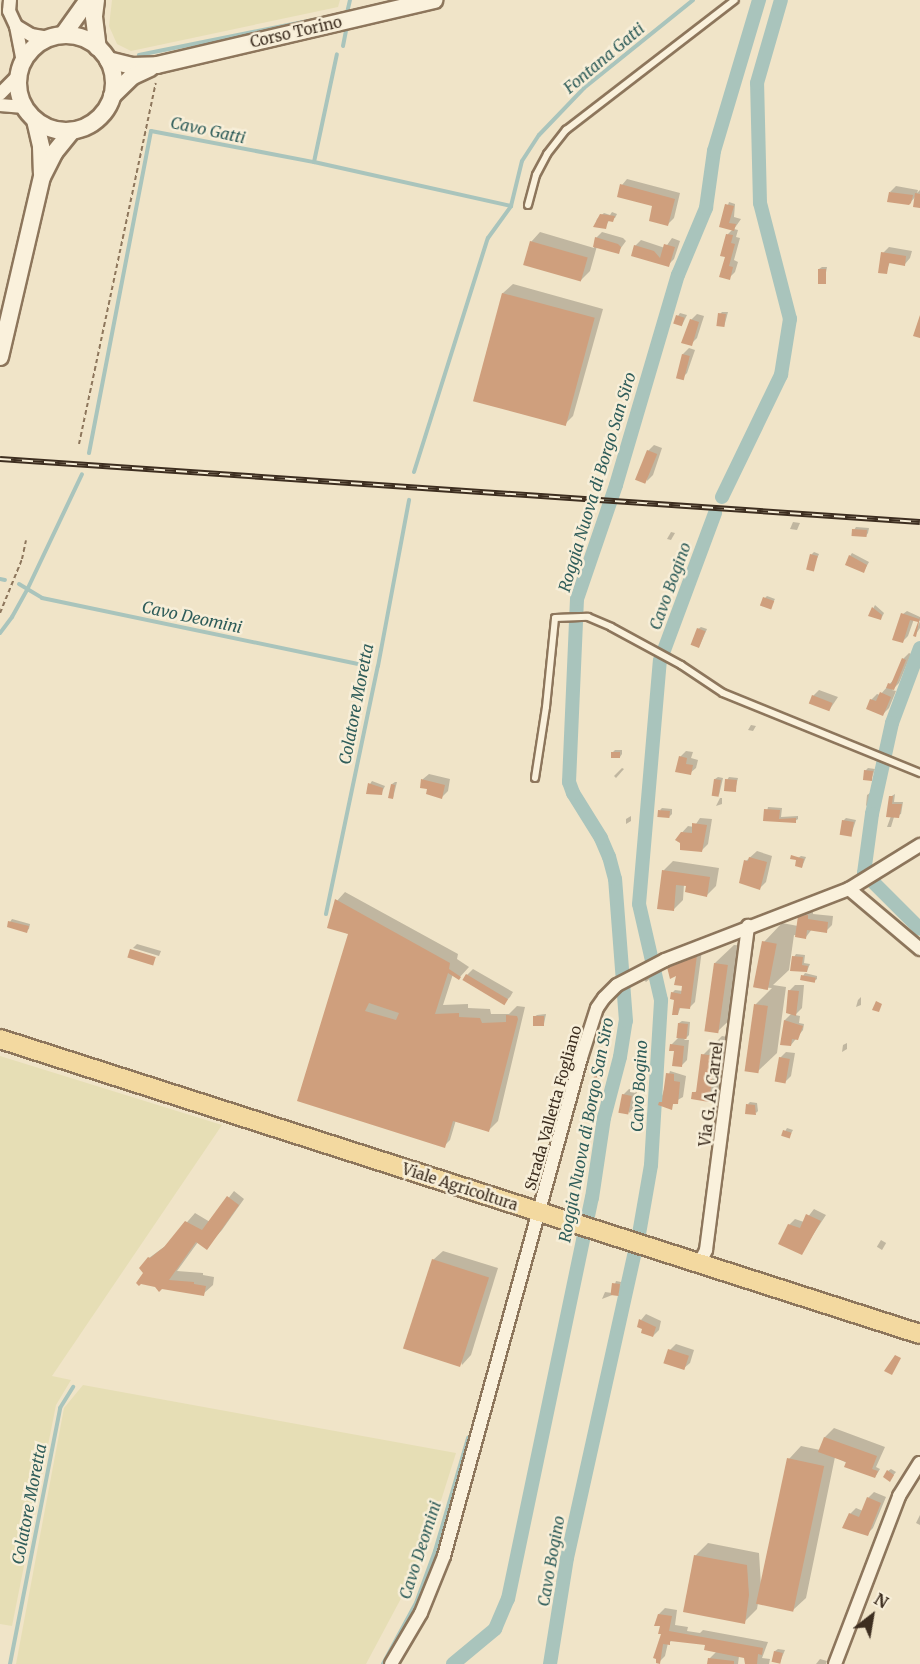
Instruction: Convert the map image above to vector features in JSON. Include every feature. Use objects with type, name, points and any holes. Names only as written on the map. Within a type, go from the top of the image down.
[{"type":"main road","points":[[42,177],[41,147],[30,114],[19,92],[20,69],[33,48],[56,37],[88,0]]},
{"type":"main road","points":[[30,114],[52,129],[72,130],[97,119],[112,96],[114,78],[103,54],[94,17],[96,0]]},
{"type":"main road","name":"Corso Torino","points":[[103,54],[132,66],[157,65],[435,0]]},
{"type":"main road","points":[[56,37],[82,38],[103,54]]},
{"type":"main road","name":"Corso Torino","points":[[112,96],[133,76],[157,65]]},
{"type":"main road","points":[[0,357],[42,177],[54,153],[72,130]]},
{"type":"main road","name":"Viale Agricoltura","points":[[0,1039],[920,1334]]},
{"type":"street","points":[[0,94],[20,69],[16,26],[9,11],[9,0]]},
{"type":"street","points":[[16,26],[32,35],[56,37]]},
{"type":"street","points":[[0,105],[30,114]]},
{"type":"street","name":"Strada Valletta Fogliano","points":[[391,1664],[421,1613],[444,1556],[597,1008],[617,986],[631,977],[748,926],[854,886],[920,845]]},
{"type":"street","points":[[854,886],[920,949]]},
{"type":"street","name":"Via G. A. Carrel","points":[[699,1264],[706,1250],[748,926]]},
{"type":"street","points":[[835,1664],[899,1496],[920,1463]]},
{"type":"lane","points":[[528,205],[536,175],[547,154],[566,130],[735,0]]},
{"type":"lane","points":[[535,778],[546,707],[555,618],[588,617],[667,657],[723,693],[920,773]]},
{"type":"path","points":[[79,444],[158,74],[157,65]]},
{"type":"path","points":[[0,613],[22,559],[26,540]]},
{"type":"shaded area","points":[[112,0],[340,0],[338,7],[131,51],[117,44],[109,26]]},
{"type":"shaded area","points":[[0,1056],[222,1125],[52,1376],[71,1380],[56,1405],[12,1626],[0,1624]]},
{"type":"shaded area","points":[[83,1385],[456,1453],[432,1529],[406,1589],[366,1664],[16,1664],[64,1408]]},
{"type":"building","points":[[620,184],[675,199],[668,226],[649,221],[652,206],[617,197]]},
{"type":"building","points":[[889,192],[913,195],[911,203],[909,205],[887,202]]},
{"type":"building","points":[[915,193],[920,194],[920,208],[913,207]]},
{"type":"building","points":[[725,204],[734,206],[729,223],[736,224],[734,231],[719,227]]},
{"type":"building","points":[[600,214],[615,216],[613,222],[608,221],[606,229],[593,227]]},
{"type":"building","points":[[726,234],[733,235],[731,243],[735,244],[729,266],[733,267],[730,280],[719,277],[725,257],[720,256]]},
{"type":"building","points":[[595,237],[618,244],[621,247],[619,254],[593,247]]},
{"type":"building","points":[[530,241],[588,258],[581,282],[523,265]]},
{"type":"building","points":[[664,244],[675,247],[669,267],[631,256],[634,245],[654,251],[660,258]]},
{"type":"building","points":[[881,252],[906,256],[905,266],[889,263],[887,274],[878,273]]},
{"type":"building","points":[[818,269],[826,269],[826,284],[818,284]]},
{"type":"building","points":[[502,293],[595,318],[566,426],[473,401]]},
{"type":"building","points":[[718,313],[726,314],[724,327],[716,326]]},
{"type":"building","points":[[676,315],[685,318],[682,326],[673,324]]},
{"type":"building","points":[[920,315],[920,338],[913,336]]},
{"type":"building","points":[[690,319],[699,322],[692,346],[681,343]]},
{"type":"building","points":[[682,354],[690,356],[684,380],[676,378]]},
{"type":"building","points":[[647,450],[657,454],[645,484],[635,480]]},
{"type":"building","points":[[852,529],[867,530],[866,537],[852,536]]},
{"type":"building","points":[[810,554],[818,556],[814,571],[806,570]]},
{"type":"building","points":[[849,555],[867,565],[864,573],[845,565]]},
{"type":"building","points":[[763,597],[774,601],[771,610],[760,605]]},
{"type":"building","points":[[872,607],[882,615],[881,620],[868,616]]},
{"type":"building","points":[[901,613],[919,619],[920,617],[916,637],[913,636],[918,622],[910,620],[903,643],[892,640]]},
{"type":"building","points":[[697,628],[705,631],[699,648],[691,645]]},
{"type":"building","points":[[902,658],[906,660],[894,690],[886,688],[888,683],[891,684]]},
{"type":"building","points":[[880,692],[891,697],[883,716],[866,709],[870,699],[876,701]]},
{"type":"building","points":[[812,695],[833,703],[829,711],[809,703]]},
{"type":"building","points":[[611,752],[620,752],[620,758],[611,758]]},
{"type":"building","points":[[679,756],[687,758],[686,764],[693,765],[691,775],[675,772]]},
{"type":"building","points":[[864,770],[873,771],[872,781],[863,780]]},
{"type":"building","points":[[421,779],[445,785],[442,799],[426,794],[427,789],[420,788]]},
{"type":"building","points":[[714,779],[721,780],[719,797],[712,796]]},
{"type":"building","points":[[725,779],[737,780],[736,792],[724,791]]},
{"type":"building","points":[[368,783],[383,788],[382,795],[366,794]]},
{"type":"building","points":[[391,784],[395,785],[393,799],[388,798]]},
{"type":"building","points":[[889,796],[893,796],[892,804],[902,804],[899,818],[886,817]]},
{"type":"building","points":[[764,809],[780,810],[779,819],[796,818],[796,823],[763,821]]},
{"type":"building","points":[[658,810],[670,811],[669,818],[657,817]]},
{"type":"building","points":[[842,820],[854,822],[852,837],[840,835]]},
{"type":"building","points":[[692,823],[707,825],[702,852],[680,850],[680,843],[675,840],[681,832],[692,833]]},
{"type":"building","points":[[791,855],[804,859],[802,868],[795,866],[796,860],[790,859]]},
{"type":"building","points":[[749,857],[767,862],[760,890],[739,883],[744,860],[748,861]]},
{"type":"building","points":[[662,870],[710,877],[707,897],[685,892],[686,886],[676,885],[674,911],[657,909]]},
{"type":"building","points":[[335,899],[450,963],[449,969],[461,977],[459,980],[448,973],[435,1014],[459,1013],[459,1017],[480,1018],[482,1023],[506,1022],[506,1015],[517,1016],[489,1132],[453,1121],[445,1148],[297,1101],[348,934],[327,928]],"holes":[[[369,1003],[399,1013],[396,1020],[365,1011]]]},
{"type":"building","points":[[808,915],[808,919],[828,922],[827,933],[807,930],[806,939],[795,937],[798,916]]},
{"type":"building","points":[[8,921],[29,926],[27,933],[7,927]]},
{"type":"building","points":[[762,941],[777,944],[768,990],[753,987]]},
{"type":"building","points":[[130,949],[156,957],[153,966],[127,958]]},
{"type":"building","points":[[695,951],[697,955],[690,1009],[679,1008],[678,1015],[672,1015],[674,1000],[670,999],[671,992],[681,994],[682,986],[674,985],[676,976],[670,979],[667,967],[684,960],[683,956]]},
{"type":"building","points":[[792,956],[803,957],[802,965],[808,966],[807,972],[790,971]]},
{"type":"building","points":[[714,963],[728,965],[718,1033],[704,1031]]},
{"type":"building","points":[[466,974],[508,999],[504,1005],[462,980]]},
{"type":"building","points":[[801,975],[816,978],[815,983],[800,980]]},
{"type":"building","points":[[788,990],[799,991],[796,1016],[786,1013]]},
{"type":"building","points":[[876,1001],[882,1004],[879,1012],[872,1010]]},
{"type":"building","points":[[754,1004],[768,1006],[758,1073],[745,1071]]},
{"type":"building","points":[[533,1016],[544,1016],[544,1026],[533,1026]]},
{"type":"building","points":[[784,1020],[803,1026],[798,1040],[792,1039],[791,1046],[780,1045]]},
{"type":"building","points":[[678,1023],[688,1024],[686,1039],[676,1038]]},
{"type":"building","points":[[670,1044],[684,1046],[682,1067],[672,1066],[674,1051],[669,1051]]},
{"type":"building","points":[[701,1054],[715,1056],[709,1102],[691,1099],[692,1092],[696,1092]]},
{"type":"building","points":[[779,1057],[790,1059],[785,1084],[775,1082]]},
{"type":"building","points":[[595,1071],[600,1072],[596,1092],[591,1091]]},
{"type":"building","points":[[666,1073],[674,1074],[674,1081],[680,1082],[678,1104],[673,1104],[672,1110],[658,1105],[662,1102]]},
{"type":"building","points":[[622,1094],[632,1096],[628,1115],[618,1113]]},
{"type":"building","points":[[746,1104],[755,1105],[756,1115],[745,1114]]},
{"type":"building","points":[[783,1130],[792,1133],[790,1138],[781,1136]]},
{"type":"building","points":[[227,1196],[239,1205],[207,1250],[196,1242],[169,1280],[194,1282],[194,1284],[206,1286],[204,1296],[162,1289],[159,1292],[155,1287],[141,1284],[139,1286],[136,1283],[143,1273],[139,1268],[148,1257],[150,1258],[164,1247],[185,1221],[202,1230]]},
{"type":"building","points":[[806,1214],[821,1221],[802,1255],[778,1244],[788,1224],[800,1228]]},
{"type":"building","points":[[432,1259],[489,1278],[460,1367],[403,1348]]},
{"type":"building","points":[[612,1283],[620,1284],[618,1296],[611,1295]]},
{"type":"building","points":[[639,1319],[656,1327],[653,1337],[641,1333],[642,1329],[637,1327]]},
{"type":"building","points":[[668,1349],[689,1356],[684,1370],[663,1363]]},
{"type":"building","points":[[895,1355],[901,1358],[892,1375],[884,1371]]},
{"type":"building","points":[[824,1437],[877,1456],[872,1469],[878,1471],[875,1478],[844,1467],[846,1462],[818,1452]]},
{"type":"building","points":[[787,1458],[824,1466],[793,1612],[756,1604]]},
{"type":"building","points":[[887,1470],[894,1475],[890,1482],[883,1477]]},
{"type":"building","points":[[867,1497],[881,1503],[868,1536],[842,1528],[849,1513],[859,1517]]},
{"type":"building","points":[[694,1555],[747,1565],[749,1595],[745,1624],[683,1612]]},
{"type":"building","points":[[658,1614],[672,1616],[669,1631],[763,1648],[762,1655],[758,1654],[757,1664],[745,1664],[744,1658],[704,1650],[705,1645],[670,1641],[670,1645],[663,1644],[660,1664],[656,1663],[656,1659],[653,1658],[661,1634],[658,1634],[660,1626],[654,1626]]},
{"type":"building","points":[[774,1651],[783,1653],[780,1664],[772,1662]]},
{"type":"building","points":[[708,1658],[734,1661],[734,1664],[707,1664]]},
{"type":"waterway","points":[[139,55],[347,13],[350,0]]},
{"type":"waterway","name":"Cavo Gatti","points":[[414,472],[488,238],[511,206],[522,161],[539,135],[584,88],[693,0]]},
{"type":"waterway","name":"Roggia Nuova di Borgo San Siro","points":[[453,1664],[495,1629],[508,1599],[592,1198],[604,1118],[620,1057],[626,1021],[615,879],[601,838],[573,793],[569,782],[577,599],[616,485],[678,275],[706,208],[714,151],[759,0]]},
{"type":"waterway","name":"Cavo Bogino","points":[[722,497],[781,375],[790,319],[760,203],[757,83],[781,0]]},
{"type":"waterway","points":[[343,46],[346,30]]},
{"type":"waterway","points":[[314,162],[337,54]]},
{"type":"waterway","name":"Cavo Gatti","points":[[89,453],[151,131],[314,162],[511,206]]},
{"type":"waterway","name":"Cavo Gatti","points":[[0,633],[27,590],[82,474]]},
{"type":"waterway","name":"Colatore Moretta","points":[[326,914],[378,666],[409,500]]},
{"type":"waterway","name":"Cavo Bogino","points":[[550,1664],[567,1558],[639,1234],[651,1165],[661,1000],[639,904],[660,661],[715,513]]},
{"type":"waterway","name":"Cavo Deomini","points":[[0,579],[5,580]]},
{"type":"waterway","name":"Cavo Deomini","points":[[19,584],[42,598],[364,665]]},
{"type":"waterway","points":[[920,648],[892,723],[872,814],[864,873],[920,929]]},
{"type":"waterway","name":"Colatore Moretta","points":[[10,1664],[60,1408],[73,1387]]},
{"type":"waterway","name":"Cavo Deomini","points":[[383,1664],[416,1603],[435,1551],[468,1438]]},
{"type":"railway","points":[[0,459],[920,522]]},
{"type":"water label","name":"Fontana Gatti","points":[[604,58]]}]
